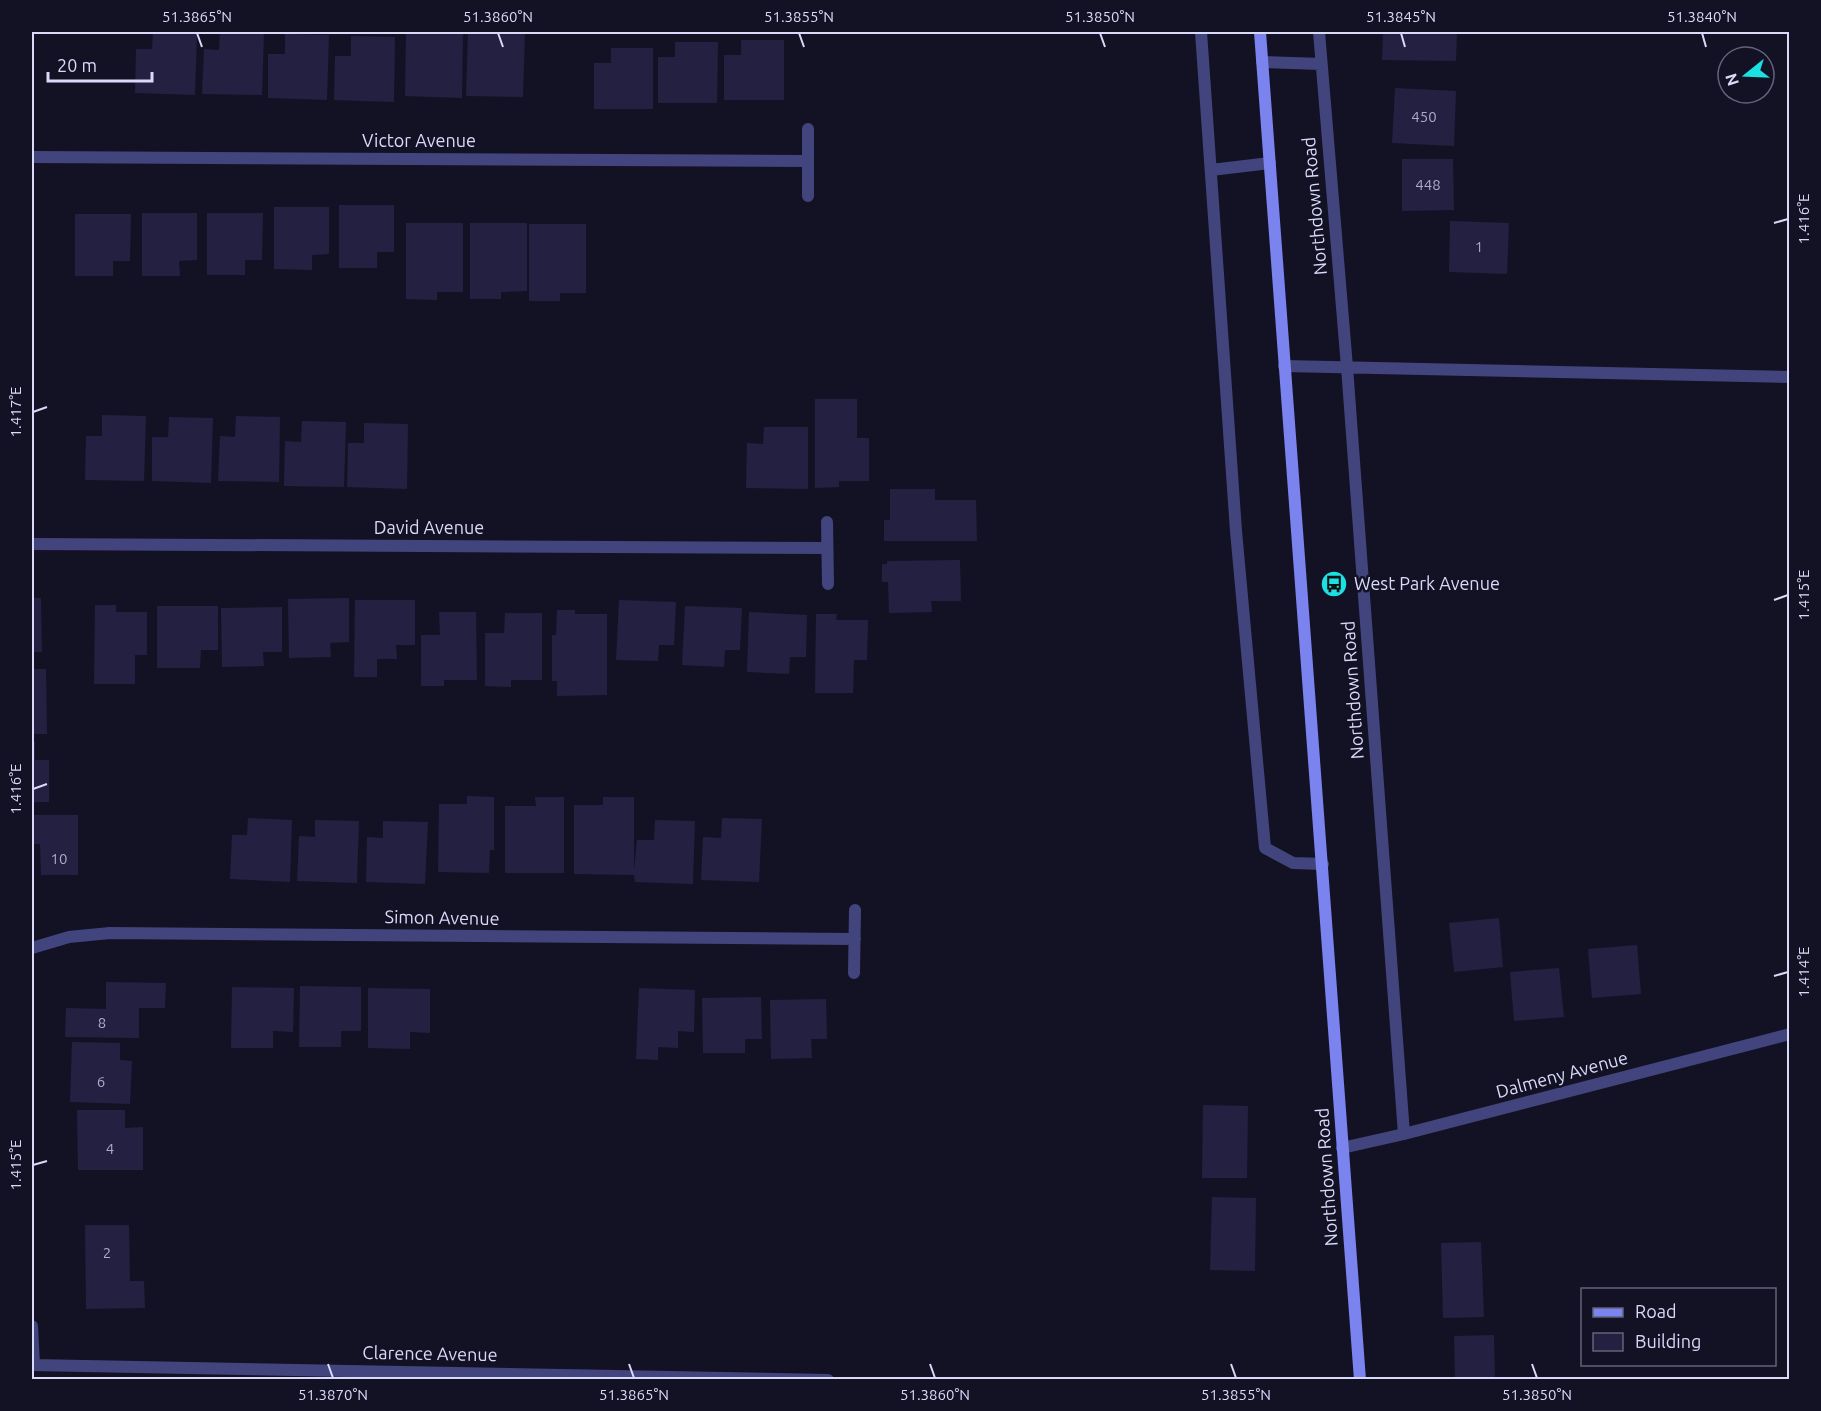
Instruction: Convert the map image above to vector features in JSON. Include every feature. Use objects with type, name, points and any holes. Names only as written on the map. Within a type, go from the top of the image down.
[{"type":"main road","name":"Northdown Road","points":[[1260,32],[1360,1380]]},
{"type":"street","points":[[1201,32],[1236,531],[1265,848],[1293,863],[1323,864]]},
{"type":"street","name":"Northdown Road","points":[[1319,32],[1347,367],[1404,1134]]},
{"type":"street","points":[[1262,62],[1321,64]]},
{"type":"street","points":[[808,129],[808,196]]},
{"type":"street","name":"Victor Avenue","points":[[32,157],[807,160]]},
{"type":"street","points":[[1211,170],[1270,164]]},
{"type":"street","points":[[1284,366],[1790,377]]},
{"type":"street","points":[[827,522],[828,584]]},
{"type":"street","name":"David Avenue","points":[[32,544],[827,548]]},
{"type":"street","points":[[854,973],[855,910]]},
{"type":"street","name":"Simon Avenue","points":[[32,948],[69,937],[110,933],[855,939]]},
{"type":"street","name":"Dalmeny Avenue","points":[[1342,1148],[1790,1034]]},
{"type":"street","points":[[32,1326],[33,1365]]},
{"type":"street","name":"Clarence Avenue","points":[[33,1365],[828,1380]]},
{"type":"building","points":[[153,32],[197,32],[195,95],[135,93],[136,49],[152,49]]},
{"type":"building","points":[[220,32],[264,32],[262,95],[202,94],[204,49],[219,50]]},
{"type":"building","points":[[406,32],[463,32],[462,98],[405,96]]},
{"type":"building","points":[[468,32],[525,32],[523,97],[466,96]]},
{"type":"building","points":[[1383,32],[1457,32],[1456,61],[1382,60]]},
{"type":"building","points":[[285,34],[329,35],[327,100],[268,98],[268,54],[285,54]]},
{"type":"building","points":[[351,36],[395,37],[394,102],[334,100],[335,56],[351,56]]},
{"type":"building","points":[[741,40],[784,40],[784,100],[724,100],[724,55],[741,55]]},
{"type":"building","points":[[675,42],[718,42],[717,103],[658,103],[658,57],[675,57]]},
{"type":"building","points":[[611,48],[653,48],[653,109],[594,109],[594,63],[611,63]]},
{"type":"building","points":[[1395,88],[1456,91],[1454,146],[1392,143]]},
{"type":"building","points":[[1402,159],[1453,159],[1454,210],[1402,211]]},
{"type":"building","points":[[339,205],[394,205],[394,252],[377,252],[377,268],[339,268]]},
{"type":"building","points":[[274,207],[329,207],[329,254],[312,255],[312,270],[274,269]]},
{"type":"building","points":[[142,213],[197,213],[197,260],[179,261],[180,276],[142,276]]},
{"type":"building","points":[[207,213],[263,213],[262,260],[245,260],[245,275],[207,275]]},
{"type":"building","points":[[75,214],[131,214],[130,261],[113,261],[113,276],[75,276]]},
{"type":"building","points":[[1450,221],[1509,223],[1507,274],[1449,272]]},
{"type":"building","points":[[406,223],[463,223],[463,292],[437,292],[437,300],[406,299]]},
{"type":"building","points":[[470,223],[527,223],[527,291],[501,292],[501,299],[470,299]]},
{"type":"building","points":[[529,224],[586,224],[586,293],[560,293],[560,301],[529,301]]},
{"type":"building","points":[[815,399],[857,399],[857,438],[869,438],[869,481],[839,481],[839,487],[815,488]]},
{"type":"building","points":[[102,415],[146,416],[144,481],[85,480],[86,436],[102,436]]},
{"type":"building","points":[[236,416],[280,417],[279,482],[218,481],[220,436],[235,437]]},
{"type":"building","points":[[169,417],[213,418],[211,483],[152,481],[152,437],[168,437]]},
{"type":"building","points":[[302,421],[346,422],[344,487],[284,486],[285,441],[301,442]]},
{"type":"building","points":[[364,423],[408,424],[407,489],[347,487],[348,443],[364,443]]},
{"type":"building","points":[[764,427],[808,427],[808,489],[746,488],[747,443],[763,444]]},
{"type":"building","points":[[890,489],[935,489],[935,500],[976,500],[977,541],[884,541],[884,520],[890,520]]},
{"type":"building","points":[[960,560],[961,601],[931,601],[932,612],[889,613],[888,582],[882,582],[882,564],[887,564],[887,561]]},
{"type":"building","points":[[32,598],[41,598],[42,652],[32,652]]},
{"type":"building","points":[[349,598],[349,642],[330,643],[331,657],[289,658],[288,599]]},
{"type":"building","points":[[355,600],[415,600],[415,645],[396,645],[397,659],[377,659],[377,677],[354,677]]},
{"type":"building","points":[[619,600],[676,602],[674,645],[659,645],[658,661],[616,660]]},
{"type":"building","points":[[95,605],[116,605],[116,612],[147,612],[147,655],[135,655],[135,684],[94,684]]},
{"type":"building","points":[[157,606],[218,606],[218,650],[201,650],[200,668],[157,668]]},
{"type":"building","points":[[685,606],[742,608],[740,650],[725,650],[724,667],[682,665]]},
{"type":"building","points":[[282,607],[282,652],[263,652],[264,666],[222,667],[221,608]]},
{"type":"building","points":[[557,610],[575,610],[575,614],[607,614],[607,695],[557,696],[557,681],[552,681],[552,635],[556,635]]},
{"type":"building","points":[[439,612],[476,612],[477,680],[444,680],[444,686],[421,686],[421,635],[440,635]]},
{"type":"building","points":[[749,612],[807,615],[806,657],[790,657],[789,674],[747,672]]},
{"type":"building","points":[[505,613],[542,613],[542,680],[511,680],[511,687],[485,686],[485,633],[504,633]]},
{"type":"building","points":[[816,614],[837,614],[836,620],[868,620],[867,660],[854,660],[853,693],[815,693]]},
{"type":"building","points":[[32,669],[46,669],[47,734],[32,734]]},
{"type":"building","points":[[32,742],[35,742],[35,760],[49,760],[49,802],[32,802]]},
{"type":"building","points":[[467,796],[494,797],[494,850],[490,850],[489,873],[438,872],[439,804],[467,804]]},
{"type":"building","points":[[535,797],[564,797],[564,873],[505,873],[505,806],[536,806]]},
{"type":"building","points":[[603,797],[634,797],[634,871],[637,840],[654,840],[655,820],[695,821],[693,884],[635,882],[634,875],[574,874],[574,805],[603,805]]},
{"type":"building","points":[[32,815],[78,815],[78,875],[41,875],[40,844],[32,844]]},
{"type":"building","points":[[248,818],[292,820],[290,882],[230,879],[232,835],[247,835]]},
{"type":"building","points":[[722,818],[762,819],[759,882],[701,880],[703,837],[721,838]]},
{"type":"building","points":[[315,820],[359,821],[357,883],[297,881],[299,836],[315,837]]},
{"type":"building","points":[[383,821],[428,822],[425,884],[366,882],[367,837],[383,838]]},
{"type":"building","points":[[1499,918],[1503,967],[1454,972],[1449,923]]},
{"type":"building","points":[[1637,945],[1641,994],[1592,998],[1588,949]]},
{"type":"building","points":[[1559,968],[1564,1017],[1514,1021],[1510,972]]},
{"type":"building","points":[[106,982],[166,983],[165,1008],[139,1008],[139,1038],[65,1037],[66,1008],[106,1009]]},
{"type":"building","points":[[300,986],[361,987],[361,1031],[341,1031],[341,1047],[299,1047]]},
{"type":"building","points":[[232,987],[294,988],[293,1032],[273,1031],[273,1048],[231,1048]]},
{"type":"building","points":[[368,988],[430,989],[430,1033],[410,1032],[410,1049],[368,1048]]},
{"type":"building","points":[[639,988],[695,990],[694,1032],[678,1031],[678,1048],[658,1047],[658,1060],[636,1059]]},
{"type":"building","points":[[761,997],[762,1039],[745,1039],[745,1053],[703,1053],[702,998]]},
{"type":"building","points":[[826,999],[827,1039],[811,1039],[812,1058],[771,1059],[770,1000]]},
{"type":"building","points":[[72,1042],[120,1043],[120,1060],[132,1061],[130,1104],[70,1102]]},
{"type":"building","points":[[1203,1105],[1248,1106],[1247,1178],[1202,1178]]},
{"type":"building","points":[[77,1110],[125,1110],[125,1128],[143,1127],[143,1170],[78,1170]]},
{"type":"building","points":[[1212,1197],[1256,1198],[1255,1271],[1210,1270]]},
{"type":"building","points":[[85,1225],[129,1225],[130,1281],[144,1281],[145,1308],[86,1309]]},
{"type":"building","points":[[1481,1242],[1484,1317],[1443,1318],[1441,1243]]},
{"type":"building","points":[[1494,1335],[1495,1380],[1455,1380],[1454,1336]]},
{"type":"place","name":"West Park Avenue","points":[[1334,584]]}]
